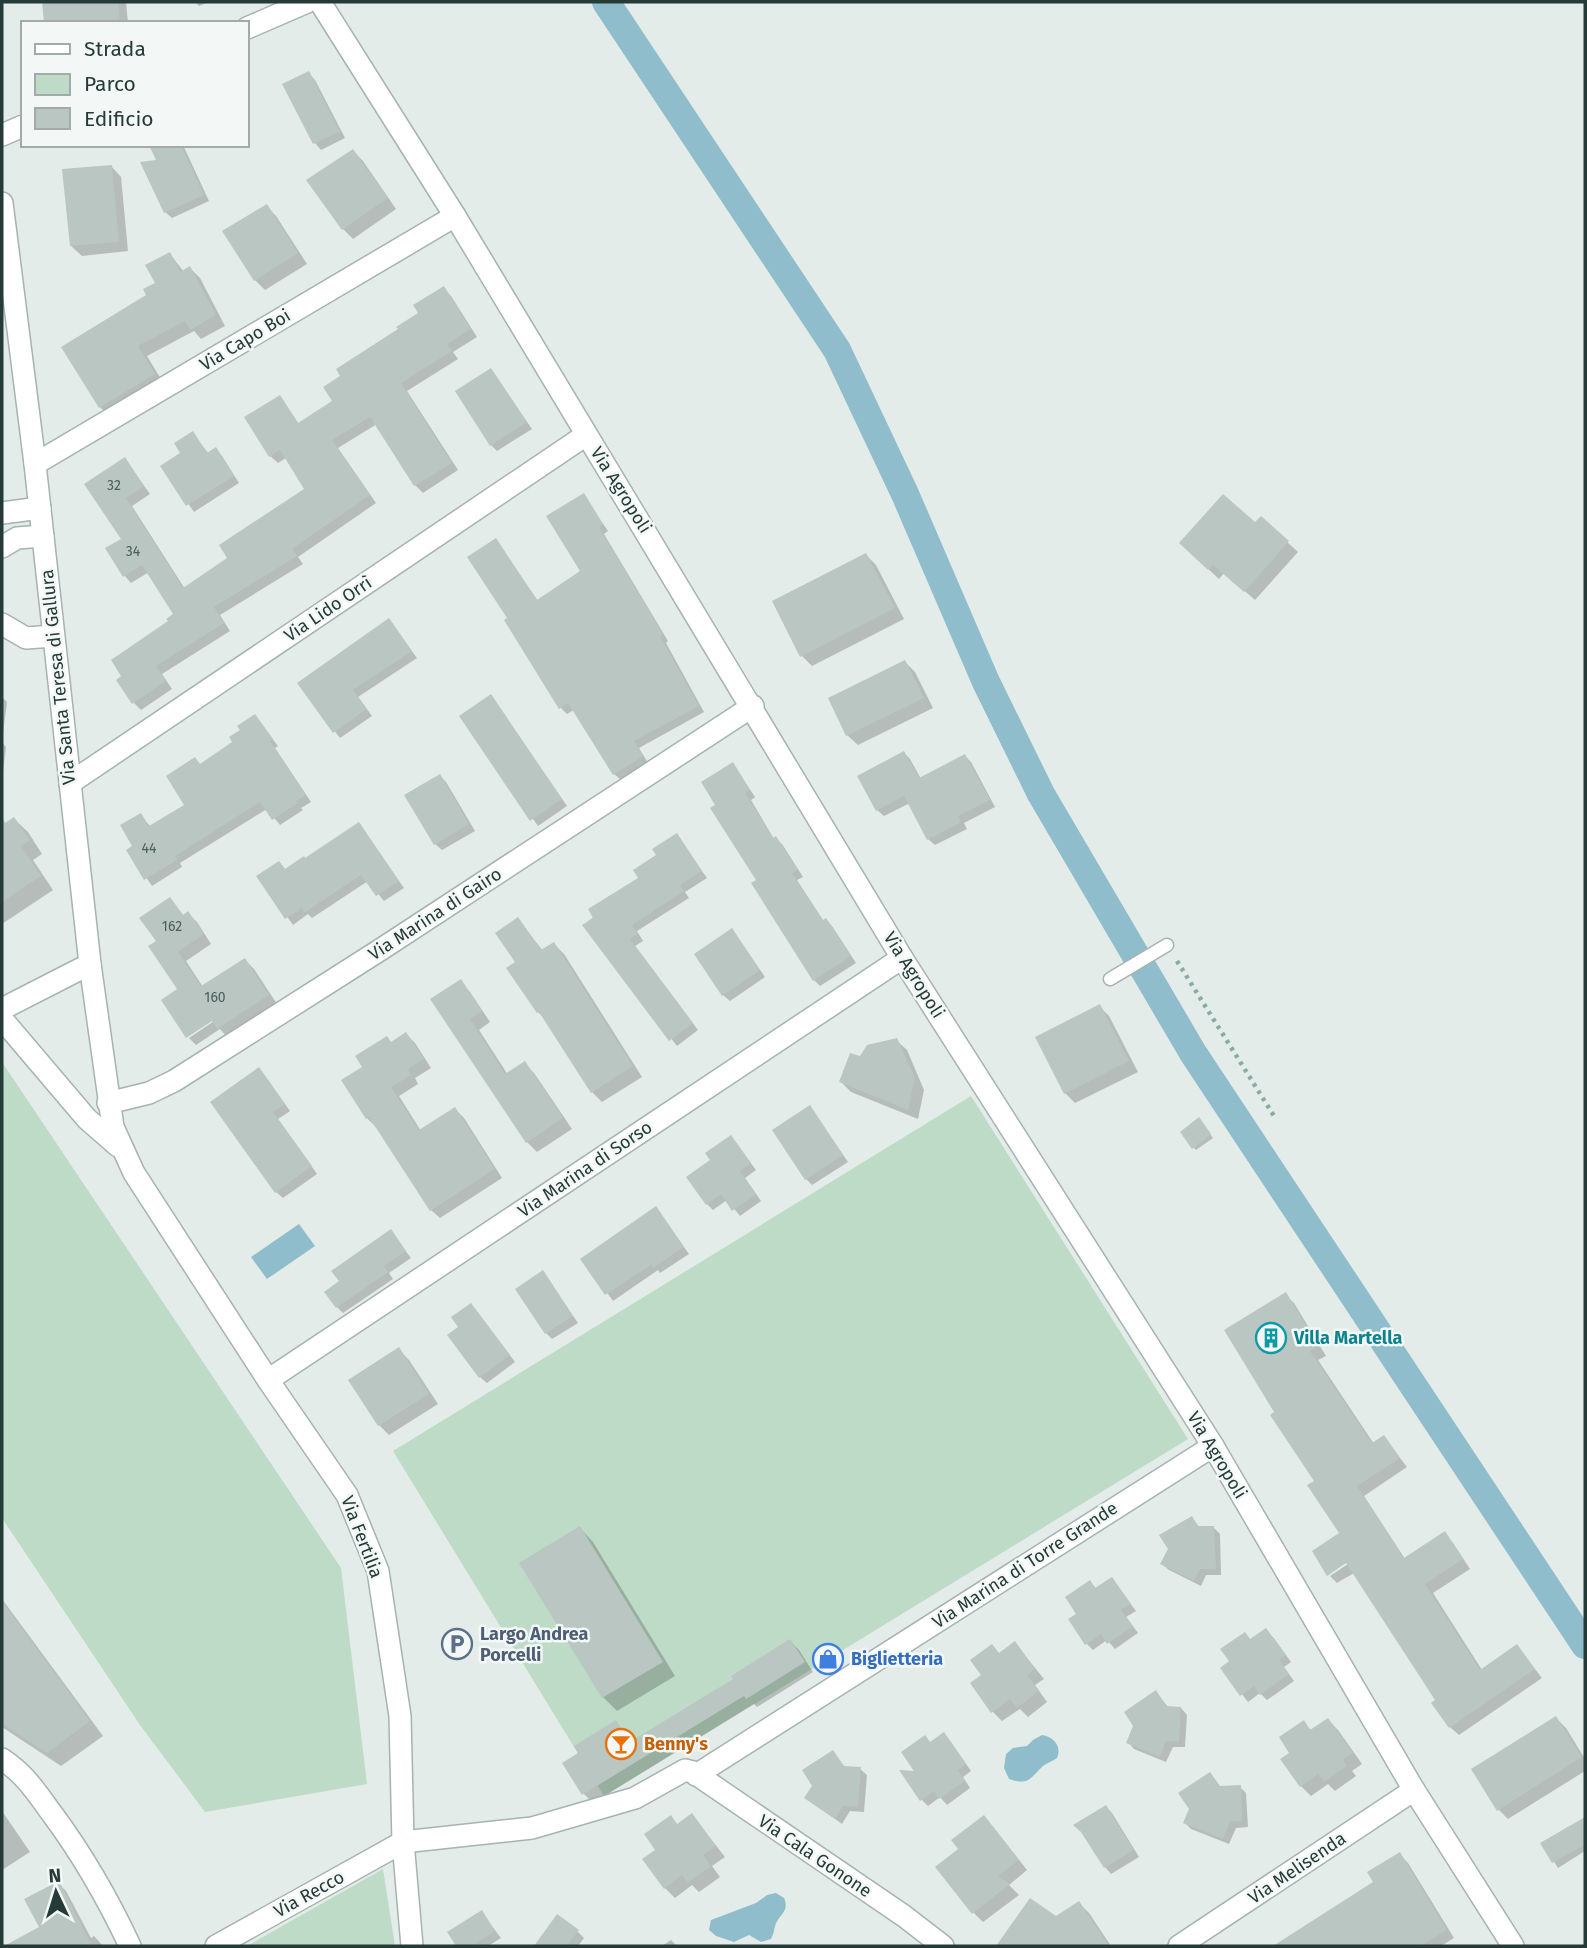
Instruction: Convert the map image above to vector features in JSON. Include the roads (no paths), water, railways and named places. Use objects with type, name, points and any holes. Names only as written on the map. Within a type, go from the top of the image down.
[{"type":"street","points":[[248,28],[307,2]]},
{"type":"street","name":"Via Agropoli","points":[[320,2],[456,216],[586,435],[753,706],[902,958],[1213,1446],[1504,1943]]},
{"type":"street","points":[[2,135],[21,127]]},
{"type":"street","name":"Via Santa Teresa di Gallura","points":[[2,203],[35,464],[90,964],[108,1103],[113,1127],[122,1149]]},
{"type":"street","name":"Via Capo Boi","points":[[35,464],[456,216]]},
{"type":"street","name":"Via Lido Orrì","points":[[70,783],[586,435]]},
{"type":"street","points":[[2,513],[40,508]]},
{"type":"street","points":[[2,547],[17,538],[43,536]]},
{"type":"street","points":[[2,624],[26,638],[53,636]]},
{"type":"street","name":"Via Marina di Gairo","points":[[108,1103],[149,1093],[174,1081],[753,706]]},
{"type":"street","name":"Via Marina di Sorso","points":[[268,1380],[902,958]]},
{"type":"street","points":[[2,1009],[90,964]]},
{"type":"street","points":[[2,1019],[87,1119],[122,1149]]},
{"type":"street","name":"Via Fertilia","points":[[122,1149],[134,1173],[268,1380],[347,1495],[378,1571],[400,1716],[403,1842],[412,1946]]},
{"type":"street","name":"Via Marina di Torre Grande","points":[[403,1842],[532,1828],[635,1798],[690,1773],[1213,1446]]},
{"type":"street","points":[[2,1759],[22,1773],[71,1840],[94,1874],[130,1946]]},
{"type":"street","name":"Via Cala Gonone","points":[[690,1773],[904,1916],[943,1946]]},
{"type":"street","name":"Via Melisenda","points":[[1179,1946],[1414,1790]]},
{"type":"street","name":"Via Recco","points":[[216,1946],[403,1842]]},
{"type":"lane","points":[[1110,979],[1167,945]]},
{"type":"water","points":[[299,1224],[315,1246],[267,1279],[251,1257]]},
{"type":"water","points":[[1042,1735],[1056,1743],[1057,1758],[1044,1765],[1028,1780],[1020,1782],[1009,1779],[1004,1768],[1006,1754],[1013,1748],[1027,1746]]},
{"type":"water","points":[[776,1893],[784,1898],[786,1907],[771,1939],[761,1942],[749,1935],[734,1942],[716,1936],[709,1930],[711,1920]]},
{"type":"waterway","points":[[606,2],[837,350],[905,494],[986,682],[1041,794],[1193,1053],[1585,1645]]},
{"type":"place","name":"Villa Martella","points":[[1271,1338]]},
{"type":"place","name":"Largo Andrea Porcelli","points":[[457,1644]]},
{"type":"place","name":"Biglietteria","points":[[828,1659]]},
{"type":"place","name":"Benny's","points":[[621,1744]]}]
